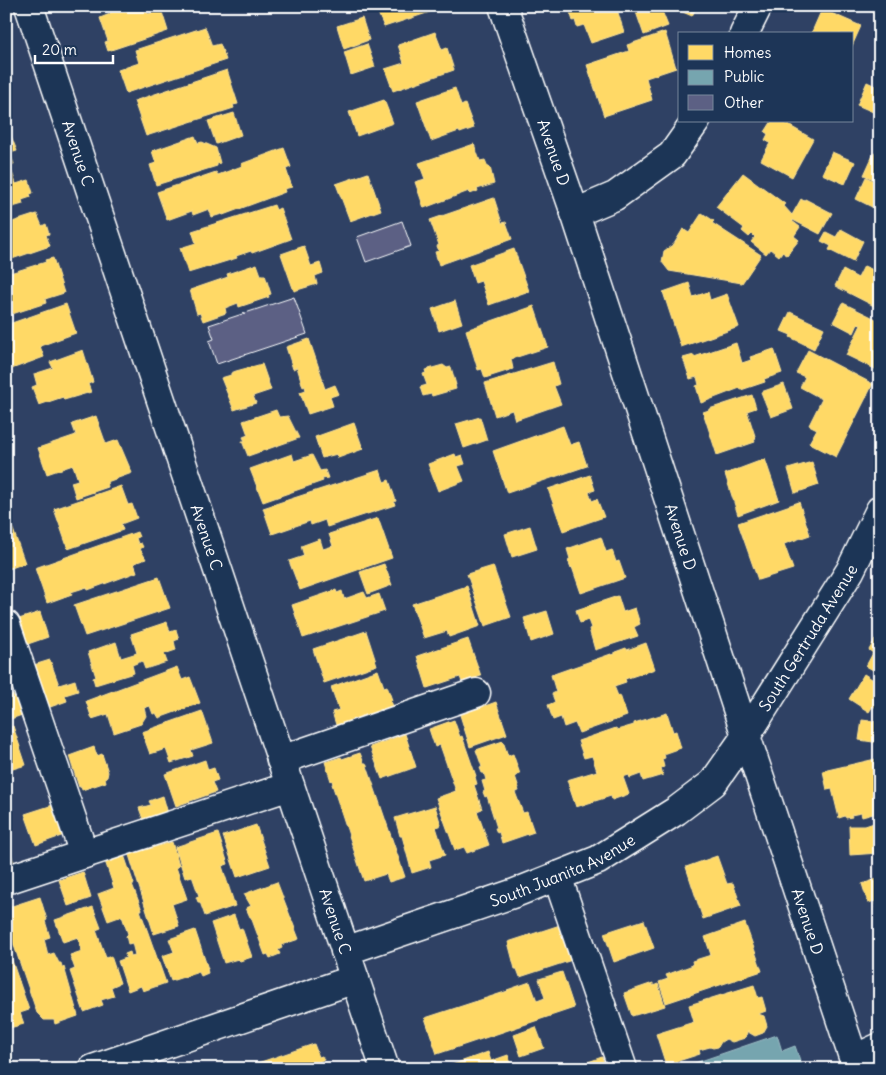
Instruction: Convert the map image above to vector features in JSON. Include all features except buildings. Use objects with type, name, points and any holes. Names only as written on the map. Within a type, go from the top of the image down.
[{"type":"street","name":"Avenue C","points":[[29,6],[385,1069]]},
{"type":"street","name":"Avenue D","points":[[503,6],[575,213],[855,1064]]},
{"type":"street","points":[[745,32],[758,6]]},
{"type":"street","points":[[575,213],[615,196],[672,155],[695,122]]},
{"type":"street","name":"South Gertruda Avenue","points":[[746,736],[850,571],[880,510]]},
{"type":"street","points":[[6,625],[84,854]]},
{"type":"street","points":[[281,760],[476,693]]},
{"type":"street","name":"South Juanita Avenue","points":[[346,951],[515,893],[598,860],[676,811],[713,783],[746,736]]},
{"type":"street","points":[[6,880],[290,786]]},
{"type":"street","points":[[557,876],[623,1069]]},
{"type":"street","points":[[93,1069],[147,1060],[355,979]]},
{"type":"street","points":[[855,1064],[880,1047]]}]
